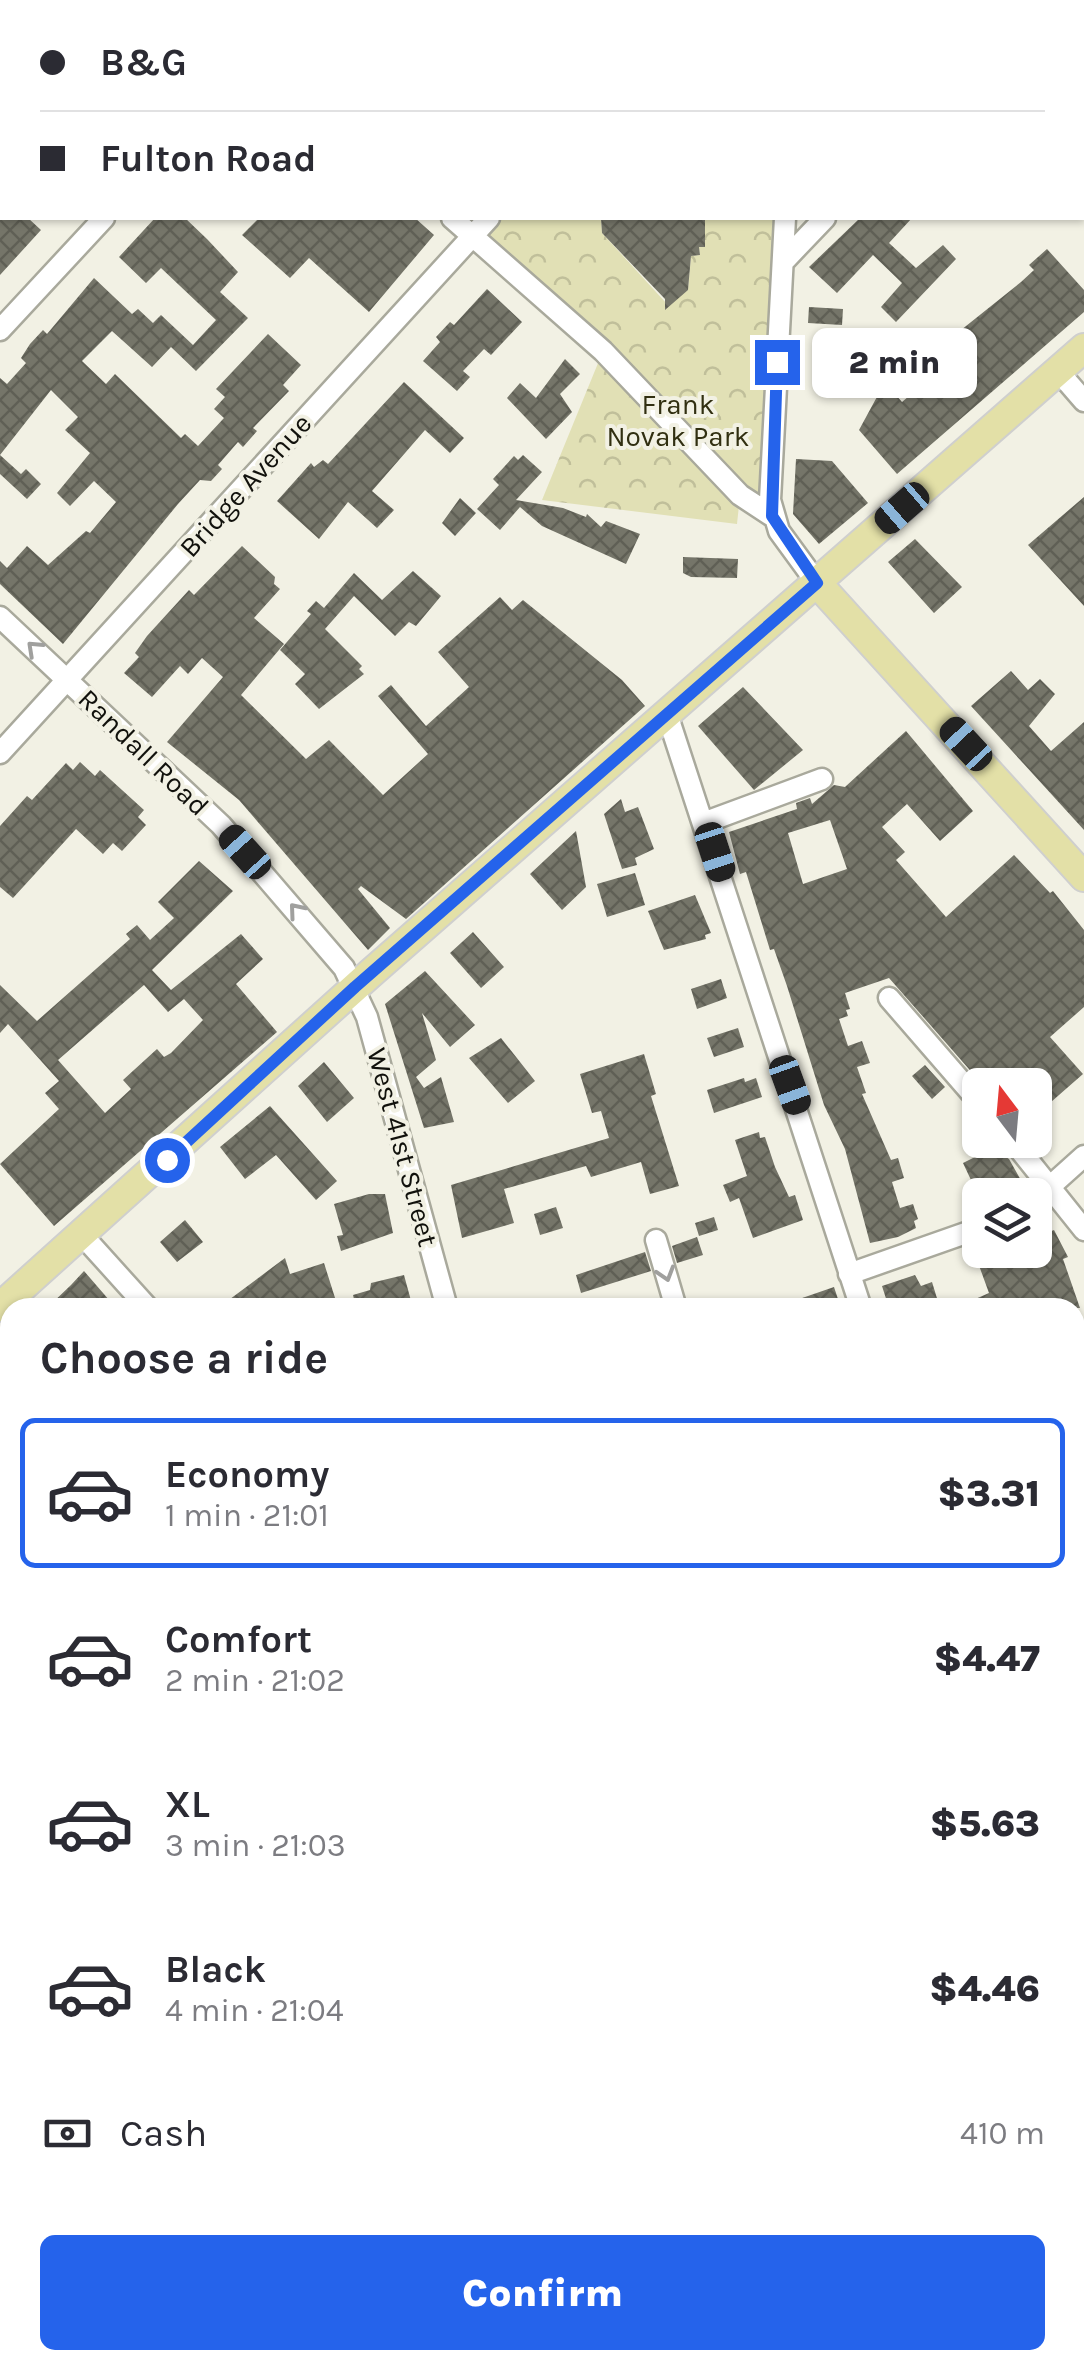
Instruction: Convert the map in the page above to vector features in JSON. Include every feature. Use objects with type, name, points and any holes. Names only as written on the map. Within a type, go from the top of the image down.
[{"type":"main road","points":[[11,1298],[355,987],[1084,348]]},
{"type":"main road","points":[[817,583],[1084,877]]},
{"type":"street","points":[[0,330],[102,220]]},
{"type":"street","points":[[454,220],[603,351],[740,495],[772,516],[817,583]]},
{"type":"street","name":"Bridge Avenue","points":[[0,753],[487,220]]},
{"type":"street","points":[[772,516],[771,449],[786,220]]},
{"type":"street","points":[[784,261],[823,220]]},
{"type":"street","points":[[1058,371],[1084,400]]},
{"type":"street","name":"Randall Road","points":[[0,617],[221,826],[355,987]]},
{"type":"street","points":[[667,714],[706,822],[857,1298]]},
{"type":"street","points":[[706,822],[822,779]]},
{"type":"street","name":"West 41st Street","points":[[355,987],[444,1298]]},
{"type":"street","points":[[889,998],[962,1082]]},
{"type":"street","points":[[1052,1184],[1084,1156]]},
{"type":"street","points":[[1052,1200],[1084,1230]]},
{"type":"street","points":[[849,1274],[962,1234]]},
{"type":"street","points":[[83,1236],[139,1298]]},
{"type":"street","points":[[656,1240],[673,1298]]},
{"type":"green space","name":"Frank Novak Park","points":[[487,220],[601,220],[602,233],[667,304],[688,290],[691,256],[700,255],[699,247],[705,246],[705,220],[785,220],[770,500],[740,496],[737,524],[542,500],[603,351],[472,236]]},
{"type":"building","points":[[0,220],[30,220],[41,230],[0,275]]},
{"type":"building","points":[[153,220],[187,220],[207,239],[238,272],[220,292],[248,318],[196,371],[171,347],[152,367],[112,331],[82,361],[106,384],[115,374],[181,438],[185,434],[198,446],[224,418],[214,409],[225,397],[216,389],[268,334],[301,365],[283,385],[289,391],[253,428],[257,431],[243,447],[238,442],[218,465],[222,469],[211,481],[200,480],[178,504],[63,644],[0,584],[0,561],[7,568],[27,546],[48,565],[86,531],[90,533],[116,502],[94,481],[70,506],[57,493],[90,453],[65,430],[78,417],[51,390],[0,455],[0,378],[7,384],[26,363],[21,358],[30,344],[43,330],[47,334],[94,278],[132,314],[138,309],[153,323],[161,315],[193,345],[216,320],[161,268],[146,283],[119,257]]},
{"type":"building","points":[[257,220],[417,220],[434,235],[369,312],[309,258],[290,278],[242,235]]},
{"type":"building","points":[[601,220],[705,220],[705,247],[699,247],[700,255],[691,256],[688,290],[665,310],[665,299],[602,233]]},
{"type":"building","points":[[858,220],[910,220],[889,243],[916,268],[943,245],[956,259],[896,322],[881,307],[902,283],[873,255],[837,293],[809,267]]},
{"type":"building","points":[[1047,249],[1084,290],[1084,312],[897,474],[859,430],[885,382],[902,402],[937,372],[926,358],[1021,282],[1034,270],[1029,265]]},
{"type":"building","points":[[487,289],[522,322],[491,355],[484,349],[463,371],[470,377],[457,391],[423,361],[440,342],[436,337],[450,322],[454,325]]},
{"type":"building","points":[[809,307],[843,309],[842,325],[808,323]]},
{"type":"building","points":[[565,359],[580,374],[560,394],[572,412],[546,439],[507,398],[520,383],[536,398]]},
{"type":"building","points":[[404,382],[464,438],[450,453],[425,430],[372,491],[394,510],[377,528],[348,502],[319,539],[277,501],[311,463],[314,467],[323,460],[328,464]]},
{"type":"building","points":[[0,455],[21,474],[26,469],[41,484],[27,499],[0,474]]},
{"type":"building","points":[[523,455],[542,472],[516,500],[563,508],[586,517],[587,514],[601,527],[606,521],[640,534],[626,564],[542,526],[520,507],[500,530],[477,509],[499,485],[493,479],[514,456],[518,460]]},
{"type":"building","points":[[796,459],[832,461],[868,503],[819,544],[793,514]]},
{"type":"building","points":[[1084,497],[1084,606],[1028,545]]},
{"type":"building","points":[[460,498],[476,513],[455,536],[442,523]]},
{"type":"building","points":[[915,539],[962,587],[934,613],[888,562]]},
{"type":"building","points":[[242,546],[275,577],[274,584],[280,589],[254,618],[284,644],[241,695],[306,759],[329,740],[383,795],[428,754],[378,696],[391,685],[426,726],[469,687],[438,652],[500,597],[512,610],[523,600],[622,680],[645,706],[406,919],[361,886],[358,889],[390,928],[368,950],[239,800],[167,742],[223,677],[202,658],[188,674],[180,666],[152,697],[124,673],[139,657],[135,653],[147,636],[189,590],[194,595]]},
{"type":"building","points":[[683,557],[738,559],[737,578],[691,577],[683,573]]},
{"type":"building","points":[[413,571],[441,596],[416,626],[409,622],[395,636],[354,596],[325,629],[362,666],[359,669],[364,674],[319,709],[295,684],[305,674],[280,650],[311,614],[307,611],[316,601],[324,608],[354,573],[382,600]]},
{"type":"building","points":[[1011,671],[1028,690],[1040,679],[1055,694],[1029,726],[1051,751],[1084,722],[1084,830],[971,706]]},
{"type":"building","points":[[743,687],[803,750],[754,790],[698,726]]},
{"type":"building","points":[[906,731],[973,811],[940,841],[907,804],[882,827],[905,852],[896,860],[946,917],[1014,855],[1050,893],[1053,891],[1084,930],[1084,1007],[1050,1037],[1083,1074],[1052,1101],[1052,1068],[968,1068],[889,978],[845,993],[850,1009],[846,1010],[848,1016],[839,1019],[848,1046],[862,1041],[870,1063],[857,1067],[866,1093],[862,1094],[891,1160],[898,1158],[904,1178],[892,1182],[900,1208],[913,1204],[918,1219],[914,1221],[916,1228],[898,1237],[870,1243],[845,1149],[824,1105],[787,986],[774,949],[770,950],[746,872],[740,874],[729,832],[797,809],[796,803],[810,798],[812,804],[834,785],[845,787]],"holes":[[[830,820],[847,869],[803,884],[788,833]]]},
{"type":"building","points":[[80,762],[95,776],[100,770],[144,810],[138,817],[146,825],[122,851],[113,843],[103,854],[76,829],[13,898],[0,887],[0,826],[27,796],[32,800],[66,763],[73,770]]},
{"type":"building","points":[[621,799],[625,812],[638,807],[654,849],[635,858],[637,865],[622,869],[604,814]]},
{"type":"building","points":[[576,831],[586,887],[562,910],[530,874]]},
{"type":"building","points":[[199,861],[233,891],[152,970],[171,990],[241,934],[263,959],[236,984],[277,1032],[54,1226],[0,1164],[59,1109],[45,1093],[59,1081],[8,1024],[0,1033],[0,985],[37,1021],[130,939],[126,934],[137,925],[150,940],[174,918],[158,902]],"holes":[[[144,985],[168,1012],[184,999],[203,1020],[171,1053],[164,1057],[157,1049],[123,1080],[131,1089],[105,1113],[58,1060]]]},
{"type":"building","points":[[635,873],[645,905],[607,917],[597,884]]},
{"type":"building","points":[[695,895],[711,933],[705,935],[706,939],[664,950],[648,911]]},
{"type":"building","points":[[473,932],[504,967],[481,988],[450,953]]},
{"type":"building","points":[[425,971],[475,1025],[450,1047],[422,1013],[436,1060],[416,1077],[424,1088],[441,1077],[454,1122],[424,1128],[385,1004]]},
{"type":"building","points":[[721,979],[727,998],[697,1009],[691,989]]},
{"type":"building","points":[[738,1028],[744,1047],[714,1057],[707,1038]]},
{"type":"building","points":[[501,1038],[535,1081],[508,1103],[469,1058]]},
{"type":"building","points":[[644,1054],[656,1094],[651,1096],[679,1186],[650,1194],[641,1162],[591,1177],[586,1166],[504,1189],[514,1223],[462,1238],[451,1185],[609,1138],[601,1111],[592,1113],[580,1074]]},
{"type":"building","points":[[324,1062],[354,1098],[327,1122],[298,1086]]},
{"type":"building","points":[[925,1065],[945,1087],[932,1099],[912,1076]]},
{"type":"building","points":[[744,1078],[745,1082],[756,1078],[762,1097],[714,1113],[707,1090]]},
{"type":"building","points":[[270,1106],[337,1181],[316,1200],[276,1155],[245,1179],[220,1147]]},
{"type":"building","points":[[759,1132],[760,1138],[765,1137],[789,1197],[795,1195],[803,1220],[753,1238],[739,1198],[730,1202],[723,1185],[747,1176],[735,1140]]},
{"type":"building","points":[[973,1158],[1008,1158],[1020,1178],[970,1178],[963,1163]]},
{"type":"building","points":[[369,1194],[385,1194],[393,1233],[341,1251],[337,1236],[343,1235],[334,1204]]},
{"type":"building","points":[[556,1207],[563,1228],[540,1235],[534,1214]]},
{"type":"building","points":[[714,1217],[718,1230],[699,1236],[695,1223]]},
{"type":"building","points":[[185,1220],[203,1242],[177,1262],[160,1242]]},
{"type":"building","points":[[1054,1230],[1068,1257],[1063,1259],[1077,1298],[978,1298],[989,1293],[980,1268],[1052,1268]]},
{"type":"building","points":[[697,1237],[703,1255],[677,1263],[672,1246]]},
{"type":"building","points":[[645,1252],[651,1271],[581,1293],[576,1275]]},
{"type":"building","points":[[285,1258],[290,1274],[324,1263],[335,1298],[231,1298]]},
{"type":"building","points":[[84,1271],[107,1298],[57,1298]]},
{"type":"building","points":[[404,1275],[410,1298],[354,1298],[370,1290],[371,1283]]},
{"type":"building","points":[[915,1275],[921,1286],[932,1282],[937,1298],[886,1298],[882,1286]]},
{"type":"building","points":[[834,1287],[838,1298],[802,1298]]},
{"type":"route","points":[[167,1160],[355,987],[817,583],[779,532],[772,516],[771,449],[777,362]]}]
